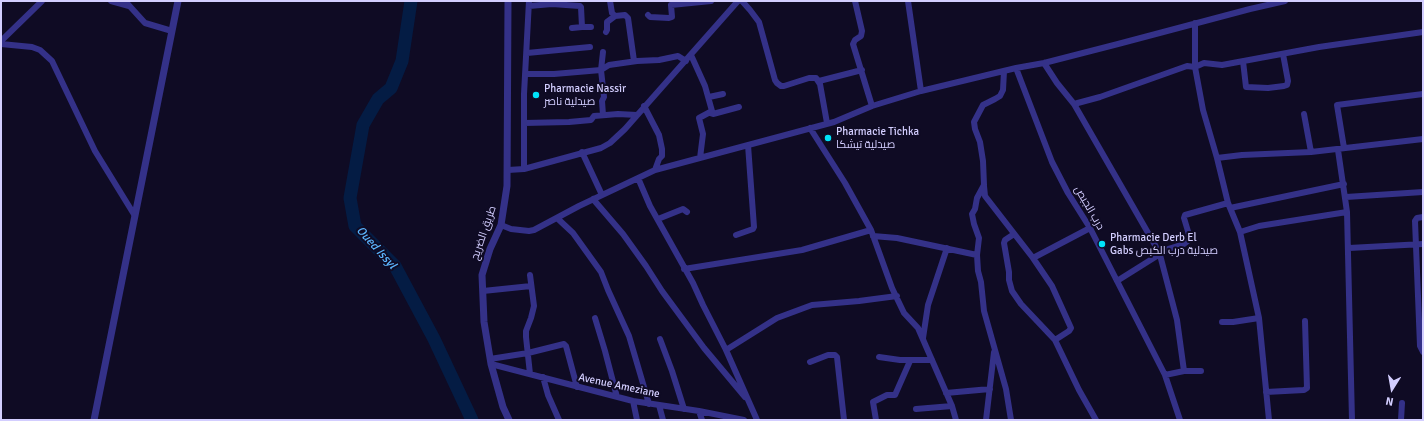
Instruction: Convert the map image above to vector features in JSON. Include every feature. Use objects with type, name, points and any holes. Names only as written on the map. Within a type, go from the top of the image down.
[{"type":"street","points":[[1,43],[42,1]]},
{"type":"street","points":[[111,1],[127,3],[145,23],[172,31]]},
{"type":"street","points":[[94,420],[178,1]]},
{"type":"street","name":"طريق الضريح","points":[[508,1],[508,170],[506,199],[500,225],[484,265],[482,275],[484,322],[491,361],[503,407],[508,420]]},
{"type":"street","points":[[610,1],[612,13],[615,16]]},
{"type":"street","points":[[648,15],[650,17],[669,18],[672,17],[671,5],[712,1]]},
{"type":"street","points":[[508,170],[524,169],[601,148],[610,143],[637,115],[738,1]]},
{"type":"street","points":[[742,1],[758,22],[775,80],[781,86],[813,78],[819,81],[862,70]]},
{"type":"street","points":[[855,1],[862,31],[861,36],[855,40],[853,44],[872,106]]},
{"type":"street","points":[[908,1],[921,91]]},
{"type":"street","points":[[1247,1],[1250,9]]},
{"type":"street","points":[[500,225],[511,229],[529,231],[655,170],[834,122],[872,106],[921,91],[1016,68],[1044,63],[1285,1]]},
{"type":"street","points":[[524,169],[525,74],[529,4],[580,6],[582,27]]},
{"type":"street","points":[[606,32],[608,30],[607,22],[615,16],[624,15],[628,18],[634,61]]},
{"type":"street","points":[[1195,23],[1195,67],[1203,110],[1229,205],[1240,232],[1259,318],[1269,420]]},
{"type":"street","points":[[572,28],[591,27]]},
{"type":"street","points":[[1074,104],[1100,97],[1187,66],[1195,67],[1204,63],[1222,65],[1423,32]]},
{"type":"street","points":[[1,43],[32,47],[40,50],[52,61],[95,151],[136,216]]},
{"type":"street","points":[[527,53],[590,47]]},
{"type":"street","points":[[603,52],[601,70],[604,97],[602,101],[603,115]]},
{"type":"street","points":[[1243,61],[1246,87],[1268,88],[1284,86],[1287,85],[1288,80],[1283,54]]},
{"type":"street","points":[[691,55],[709,97],[712,111],[710,113]]},
{"type":"street","points":[[525,74],[554,74],[601,70],[609,65],[634,61],[658,60],[678,56],[686,60]]},
{"type":"street","points":[[1044,63],[1057,83],[1074,104],[1113,169],[1160,255],[1176,320],[1184,371]]},
{"type":"street","name":"درب الجبص","points":[[1016,68],[1052,162],[1068,193],[1090,228],[1165,375],[1180,420]]},
{"type":"street","points":[[1004,71],[1003,90],[995,99],[983,104],[974,122],[982,155],[985,196],[1033,258],[1052,286],[1071,328],[1069,332],[1055,340]]},
{"type":"street","points":[[819,81],[827,123]]},
{"type":"street","points":[[709,97],[723,94]]},
{"type":"street","points":[[1352,420],[1349,248],[1346,197],[1337,105],[1423,94]]},
{"type":"street","points":[[644,106],[659,135],[662,149],[662,156],[659,159],[655,170]]},
{"type":"street","points":[[700,158],[703,134],[700,118],[701,116],[739,107]]},
{"type":"street","points":[[1304,114],[1311,152]]},
{"type":"street","points":[[524,123],[591,120],[594,116],[603,115],[637,115]]},
{"type":"street","points":[[810,128],[845,183],[872,233],[892,288],[904,313],[918,328],[952,406],[956,420]]},
{"type":"street","points":[[1217,158],[1242,155],[1311,152],[1423,139]]},
{"type":"street","points":[[736,235],[753,229],[754,227],[748,145]]},
{"type":"street","points":[[582,152],[602,195]]},
{"type":"street","points":[[638,178],[650,206],[693,283],[726,350],[748,402],[758,420]]},
{"type":"street","points":[[1117,281],[1168,249],[1184,244],[1189,240],[1190,238],[1184,218],[1185,215],[1229,205],[1344,184]]},
{"type":"street","points":[[984,185],[977,198],[975,209],[972,214],[979,238],[977,256],[978,271],[981,282],[984,311],[1006,388],[1011,420]]},
{"type":"street","points":[[1346,197],[1423,192]]},
{"type":"street","points":[[593,199],[631,244],[662,291],[704,348],[748,402]]},
{"type":"street","points":[[658,219],[683,209],[687,212]]},
{"type":"street","points":[[1240,232],[1259,226],[1347,212]]},
{"type":"street","points":[[1423,216],[1417,218],[1415,221],[1420,346],[1423,352]]},
{"type":"street","points":[[557,218],[573,233],[601,272],[629,336],[649,404]]},
{"type":"street","points":[[1033,258],[1090,228]]},
{"type":"street","points":[[684,269],[802,250],[872,233],[947,248],[977,256]]},
{"type":"street","points":[[1014,234],[1005,240],[1004,243],[1012,291],[1021,304],[1055,340],[1079,390],[1096,420]]},
{"type":"street","points":[[1349,248],[1423,244]]},
{"type":"street","points":[[923,340],[928,305],[947,248]]},
{"type":"street","points":[[530,275],[534,306],[526,331],[530,374]]},
{"type":"street","points":[[483,290],[531,286]]},
{"type":"street","points":[[726,350],[777,318],[805,307],[897,296]]},
{"type":"street","points":[[595,318],[606,351],[616,397]]},
{"type":"street","points":[[1222,322],[1259,318]]},
{"type":"street","points":[[1266,392],[1306,389],[1305,321]]},
{"type":"street","points":[[660,339],[676,381],[684,409]]},
{"type":"street","points":[[491,361],[564,344],[566,346],[577,387]]},
{"type":"street","points":[[986,420],[995,349]]},
{"type":"street","points":[[810,362],[828,355],[837,356],[844,420]]},
{"type":"street","points":[[879,357],[910,361],[932,360]]},
{"type":"street","name":"Avenue Ameziane","points":[[491,361],[530,374],[633,401],[698,410],[719,418],[744,420]]},
{"type":"street","points":[[876,420],[873,402],[887,395],[895,395],[910,361]]},
{"type":"street","points":[[1165,375],[1184,371],[1201,371]]},
{"type":"street","points":[[544,377],[548,395],[559,420]]},
{"type":"street","points":[[946,393],[990,389]]},
{"type":"street","points":[[633,401],[637,420]]},
{"type":"street","points":[[1402,403],[1402,420]]},
{"type":"street","points":[[659,405],[663,420]]},
{"type":"street","points":[[916,409],[952,406]]},
{"type":"street","points":[[698,410],[702,420]]},
{"type":"waterway","name":"Oued Issyl","points":[[411,1],[402,61],[391,88],[378,99],[363,125],[350,198],[355,226],[395,266],[434,339],[472,420]]},
{"type":"place","name":"Pharmacie Nassir صيدلية ناصر","points":[[536,95]]},
{"type":"place","name":"Pharmacie Tichka صيدلية تيشكا","points":[[828,138]]},
{"type":"place","name":"Pharmacie Derb El Gabs صيدلية درب الكبص","points":[[1102,244]]}]
